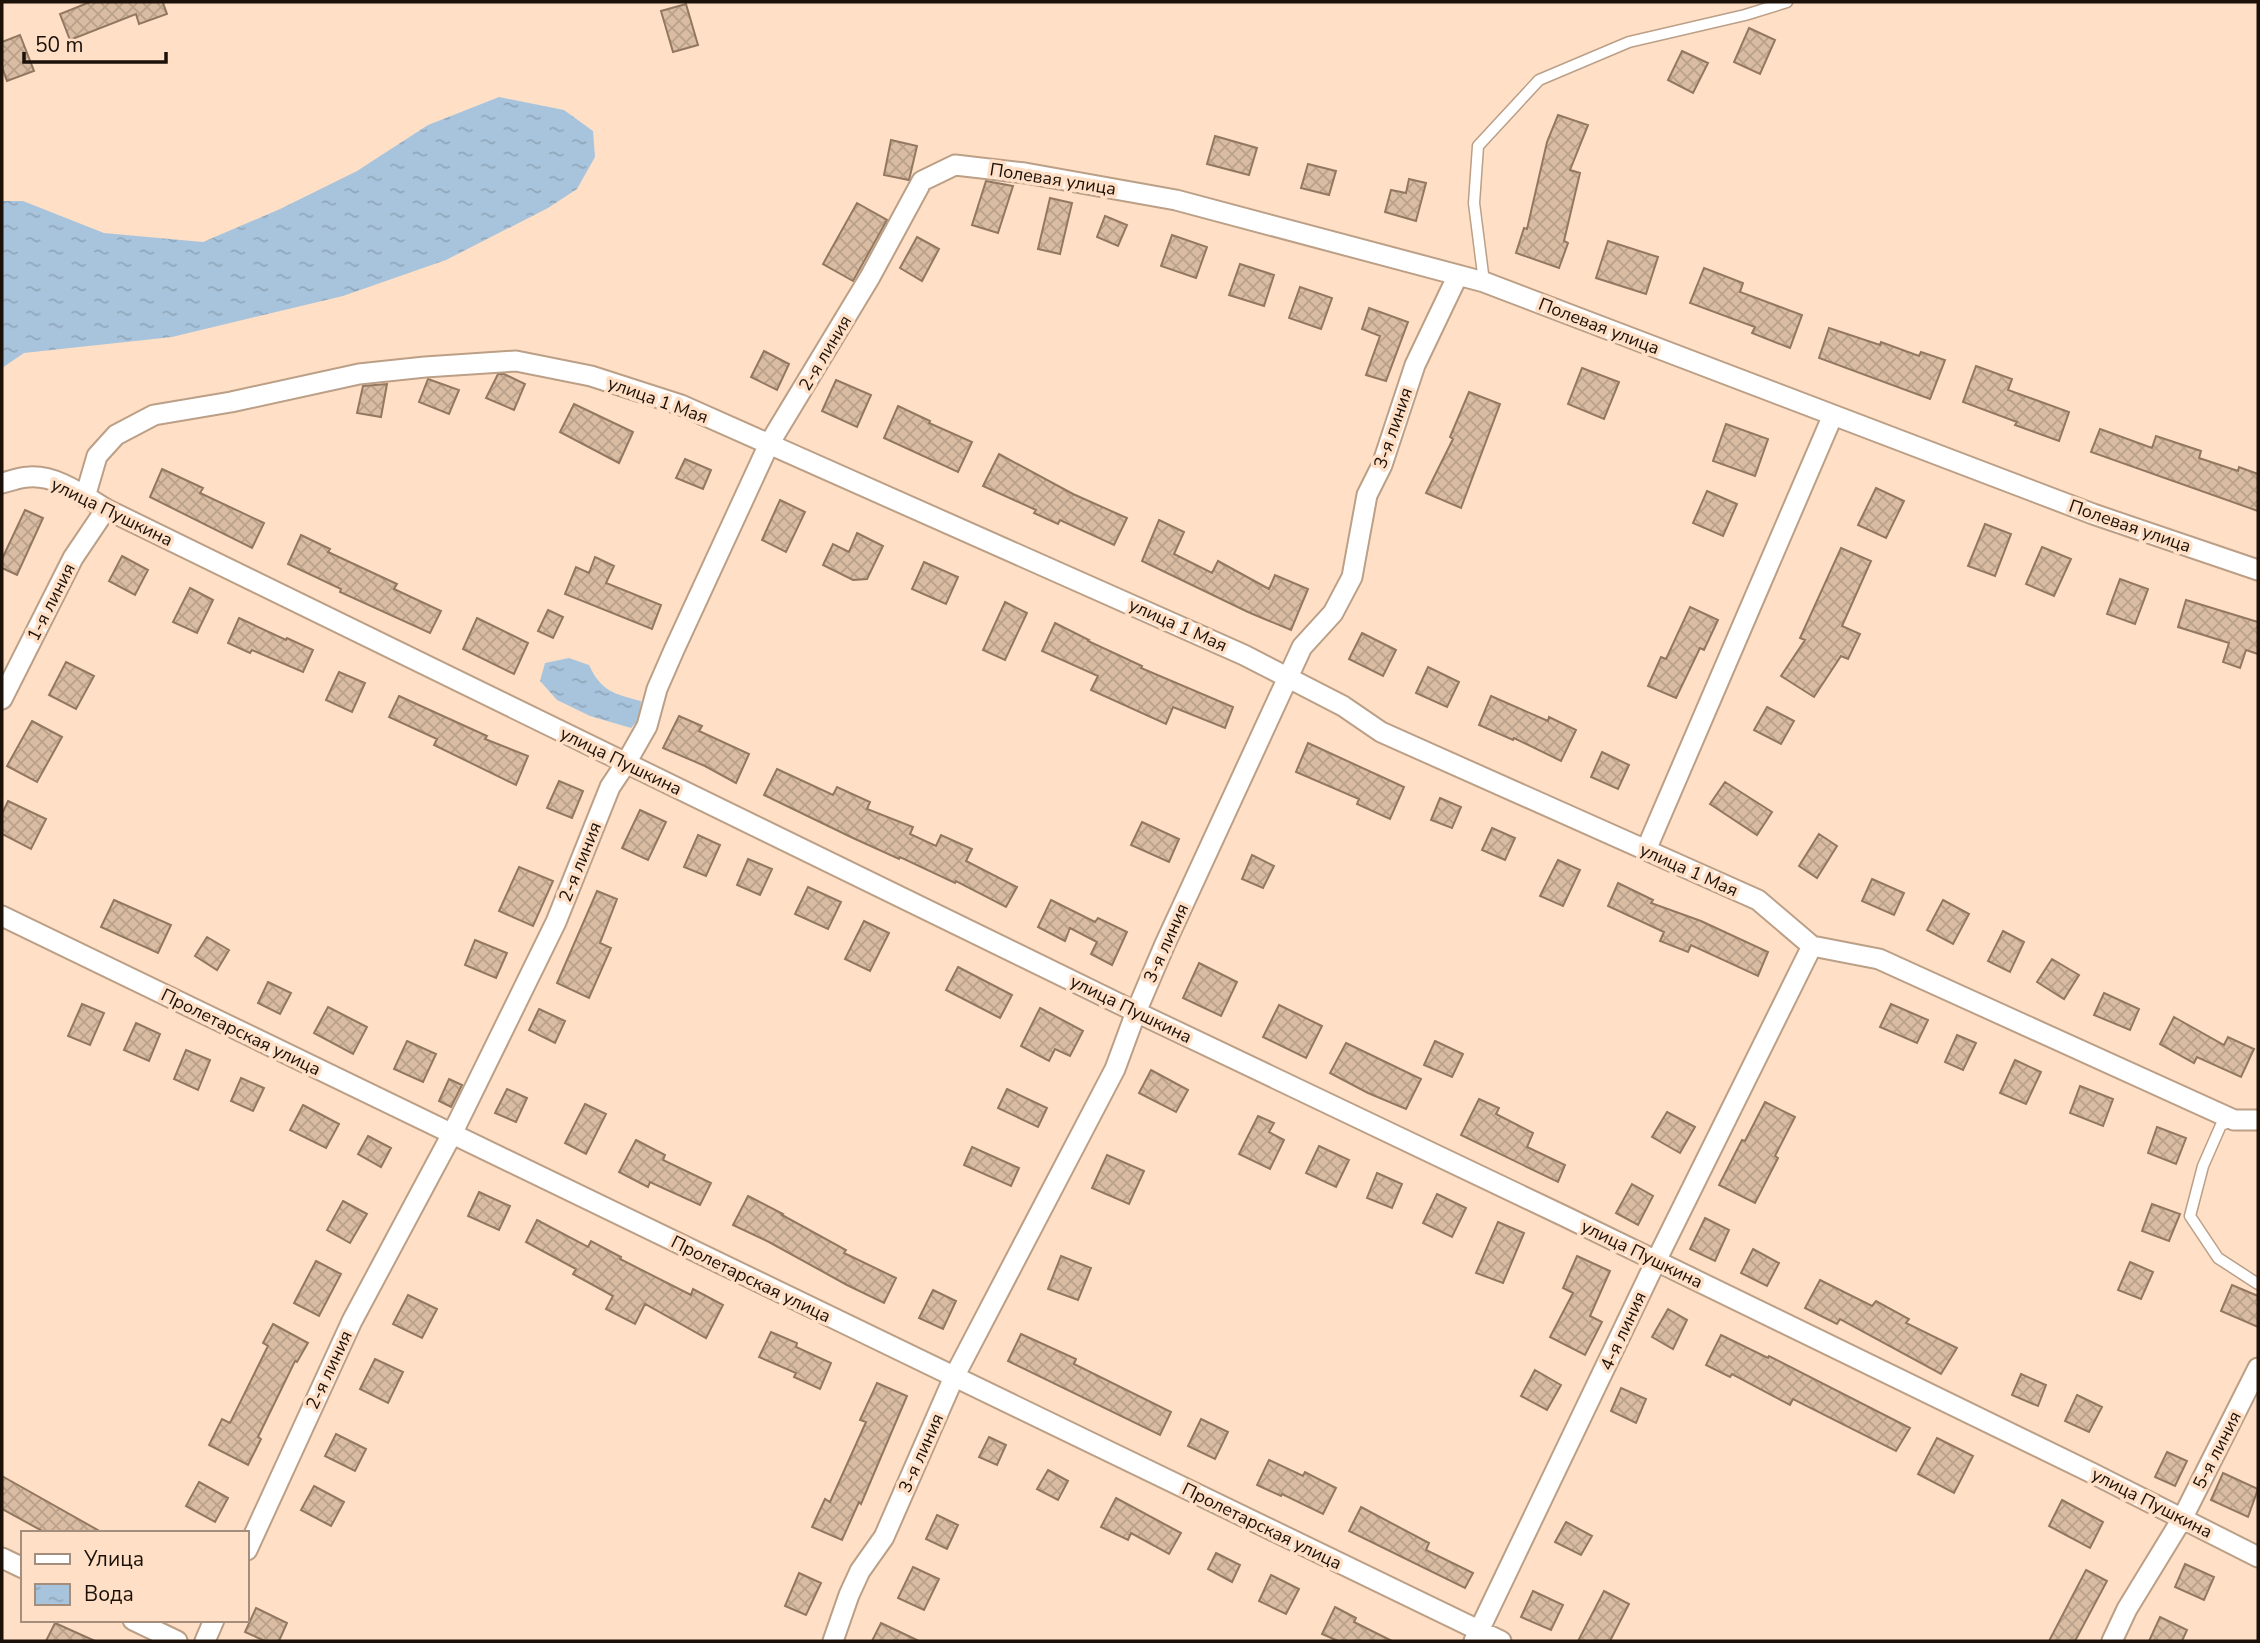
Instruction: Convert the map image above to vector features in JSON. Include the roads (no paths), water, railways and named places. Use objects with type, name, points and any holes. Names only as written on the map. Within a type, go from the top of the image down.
[{"type":"street","name":"Полевая улица","points":[[922,181],[955,165],[1025,173],[1176,200],[1484,282],[2093,514],[2258,570]]},
{"type":"street","name":"2-я линия","points":[[248,1548],[352,1321],[452,1134],[556,922],[610,787],[647,726],[657,689],[769,444],[870,277],[922,181]]},
{"type":"street","name":"3-я линия","points":[[833,1641],[860,1571],[884,1536],[954,1377],[1115,1069],[1136,1012],[1302,647],[1333,613],[1352,578],[1367,495],[1382,465],[1415,365],[1458,275]]},
{"type":"street","name":"улица 1 Мая","points":[[85,497],[97,456],[116,435],[154,415],[231,402],[359,374],[425,367],[516,361],[592,376],[681,404],[1244,655],[1343,706],[1381,732],[1758,900],[1812,946],[1879,959],[2234,1120],[2258,1120]]},
{"type":"street","points":[[1646,850],[1833,415]]},
{"type":"street","name":"улица Пушкина","points":[[2,483],[30,477],[49,479],[1136,1012],[1656,1261],[2258,1557]]},
{"type":"street","name":"1-я линия","points":[[2,699],[73,558],[106,509]]},
{"type":"street","name":"Пролетарская улица","points":[[2,916],[954,1377],[1477,1636],[1500,1641]]},
{"type":"street","name":"4-я линия","points":[[1477,1636],[1656,1261],[1812,946]]},
{"type":"street","name":"5-я линия","points":[[2112,1641],[2127,1609],[2182,1519],[2258,1368]]},
{"type":"street","points":[[2,1558],[21,1567]]},
{"type":"street","points":[[137,1622],[177,1641]]},
{"type":"street","points":[[205,1641],[213,1622]]},
{"type":"lane","points":[[1484,282],[1474,203],[1478,146],[1539,80],[1629,42],[1745,15],[1787,2]]},
{"type":"lane","points":[[2234,1120],[2221,1125],[2203,1166],[2190,1216],[2218,1258],[2258,1284]]},
{"type":"water","points":[[499,97],[564,110],[593,131],[595,157],[577,189],[548,208],[446,260],[343,296],[172,337],[24,353],[2,368],[2,201],[23,201],[104,233],[203,242],[280,209],[357,171],[428,125]]},
{"type":"water","points":[[569,658],[589,665],[598,681],[609,690],[641,701],[640,718],[631,728],[590,716],[557,700],[540,681],[545,663]]}]
